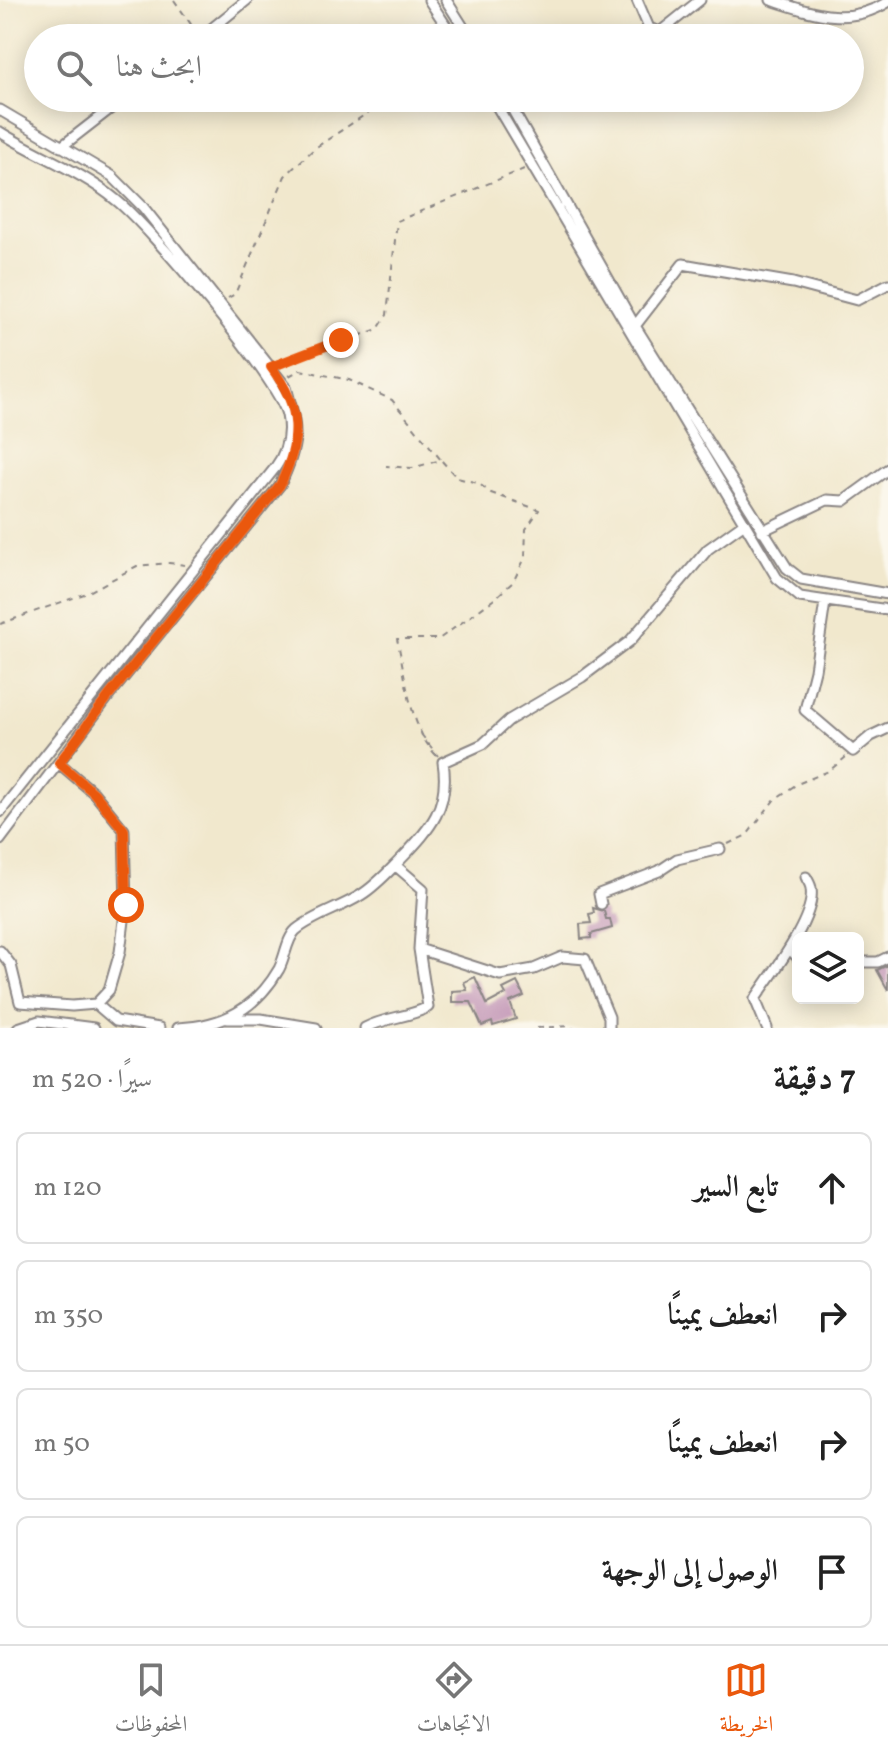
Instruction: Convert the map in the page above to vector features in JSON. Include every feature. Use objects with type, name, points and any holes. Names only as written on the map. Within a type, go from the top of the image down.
[{"type":"street","points":[[217,24],[247,0]]},
{"type":"street","points":[[429,0],[445,24]]},
{"type":"street","points":[[446,0],[461,24]]},
{"type":"street","points":[[637,0],[647,24]]},
{"type":"street","points":[[670,24],[700,0]]},
{"type":"street","points":[[771,0],[821,16],[853,16],[888,2]]},
{"type":"street","points":[[0,110],[112,176],[143,207],[286,387],[295,420],[296,441],[291,462],[280,485],[108,697],[0,840]]},
{"type":"street","points":[[61,147],[106,112]]},
{"type":"street","points":[[500,112],[777,578],[800,597],[888,610]]},
{"type":"street","points":[[514,112],[635,326],[787,568],[801,579],[888,594]]},
{"type":"street","points":[[0,132],[85,177],[119,201],[171,258],[245,349],[287,415],[284,455],[0,812]]},
{"type":"street","points":[[635,326],[683,264],[793,283],[857,300],[888,284]]},
{"type":"street","points":[[762,531],[827,500],[844,501],[888,469]]},
{"type":"street","points":[[228,1019],[256,998],[279,969],[294,931],[361,895],[427,833],[440,810],[446,783],[443,762],[483,744],[509,720],[582,677],[630,641],[708,549],[743,524]]},
{"type":"street","points":[[825,602],[815,670],[805,710],[853,751],[871,736],[888,728]]},
{"type":"street","points":[[0,951],[11,965],[20,1002],[72,1006],[96,1004],[109,990],[120,952],[126,905],[124,830],[94,793],[59,763]]},
{"type":"street","points":[[601,904],[599,894],[659,871],[677,859],[720,849]]},
{"type":"street","points":[[365,1028],[415,1014],[428,1007],[419,949],[423,889],[395,865]]},
{"type":"street","points":[[767,1028],[755,999],[790,949],[808,911],[812,889],[806,877]]},
{"type":"street","points":[[419,949],[500,975],[534,969],[562,957],[585,959],[609,1017],[609,1028]]},
{"type":"street","points":[[864,962],[878,962],[888,957]]},
{"type":"street","points":[[96,1004],[116,1021],[152,1027]]},
{"type":"street","points":[[178,1028],[228,1019],[261,1019],[316,1028]]},
{"type":"street","points":[[18,1028],[39,1021],[94,1028]]},
{"type":"path","points":[[174,0],[190,24]]},
{"type":"path","points":[[221,303],[235,294],[285,176],[315,148],[369,112]]},
{"type":"path","points":[[271,367],[378,329],[387,315],[397,221],[531,164]]},
{"type":"path","points":[[281,380],[300,370],[349,380],[392,400],[457,478],[478,483],[491,493],[539,510],[526,529],[525,558],[513,582],[439,639],[397,639],[421,734],[443,762]]},
{"type":"path","points":[[386,466],[412,468],[441,460]]},
{"type":"path","points":[[0,624],[87,593],[137,566],[169,563],[198,566]]},
{"type":"path","points":[[720,849],[747,835],[775,799],[797,784],[829,771],[853,751]]},
{"type":"path","points":[[537,1028],[573,1028]]},
{"type":"building","points":[[593,908],[604,911],[612,928],[591,934],[591,938],[581,939],[580,924],[591,923],[589,914],[594,913]]},
{"type":"building","points":[[888,965],[888,990],[877,970]]},
{"type":"building","points":[[475,977],[487,1004],[506,994],[503,989],[517,982],[524,996],[510,1002],[516,1019],[482,1026],[471,1002],[452,1002],[452,991],[467,990],[464,982]]},
{"type":"route","points":[[126,905],[124,830],[94,793],[59,763],[108,697],[280,485],[291,462],[296,441],[295,420],[286,387],[271,367],[341,340]]}]
